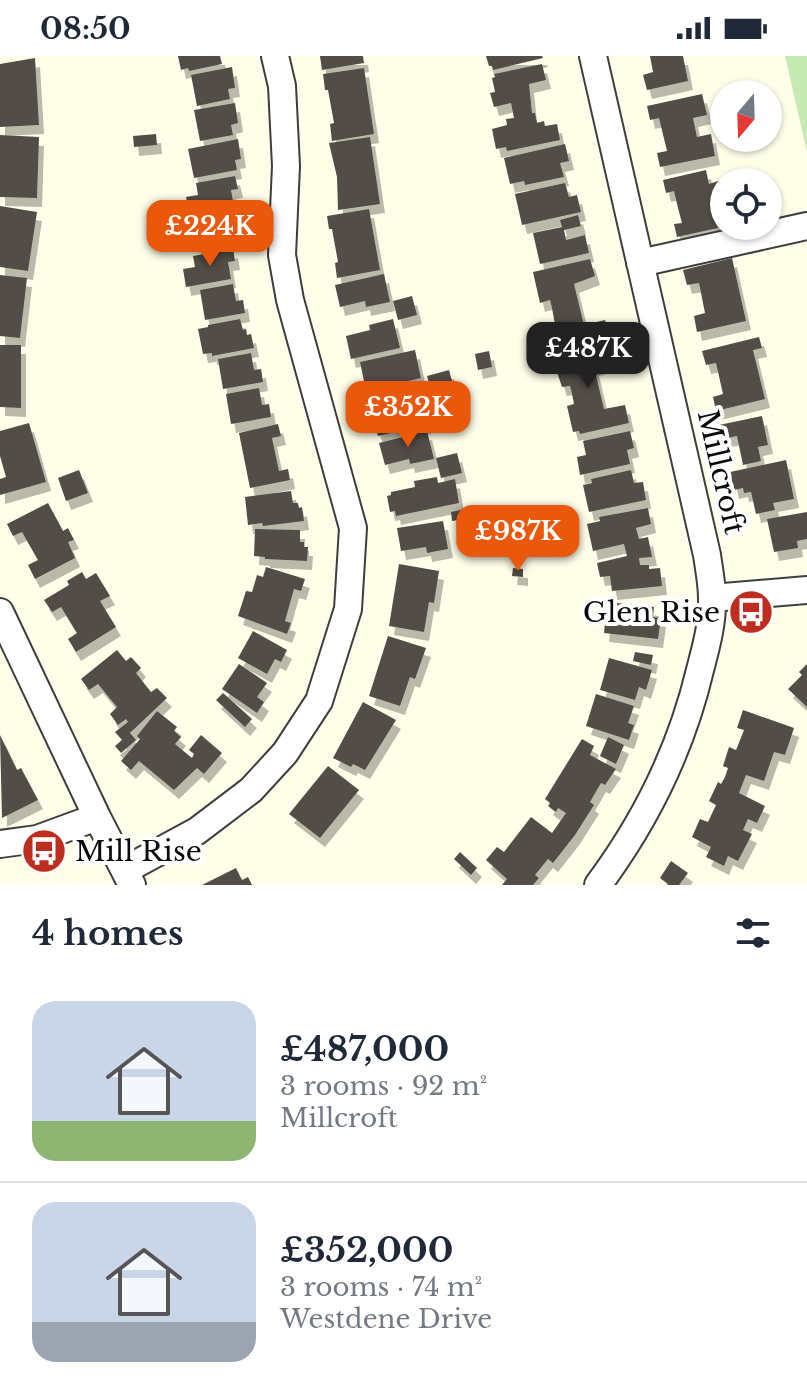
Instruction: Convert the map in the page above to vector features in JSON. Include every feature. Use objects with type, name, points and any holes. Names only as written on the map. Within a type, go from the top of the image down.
[{"type":"street","points":[[0,612],[128,878],[251,790],[285,753],[319,701],[348,609],[353,528],[290,300],[282,255],[286,166],[282,86],[275,56]]},
{"type":"street","name":"Millcroft","points":[[593,56],[707,555],[712,598],[707,645],[676,750],[653,801],[629,843],[598,885]]},
{"type":"street","points":[[640,263],[807,226]]},
{"type":"street","points":[[712,598],[807,590]]},
{"type":"street","points":[[0,844],[37,839],[97,817]]},
{"type":"green space","points":[[785,56],[807,56],[807,152]]},
{"type":"building","points":[[178,56],[220,56],[222,64],[181,70]]},
{"type":"building","points":[[320,56],[363,56],[364,63],[322,70]]},
{"type":"building","points":[[486,56],[542,56],[543,58],[493,70]]},
{"type":"building","points":[[650,56],[683,56],[688,81],[647,90],[643,75],[653,72]]},
{"type":"building","points":[[35,58],[39,125],[0,127],[0,64]]},
{"type":"building","points":[[542,64],[546,80],[529,84],[532,113],[535,113],[537,123],[544,121],[545,126],[557,124],[560,140],[507,151],[506,147],[496,149],[492,129],[507,125],[506,119],[514,118],[511,103],[494,107],[490,93],[495,92],[494,74]]},
{"type":"building","points":[[232,67],[235,88],[228,89],[230,99],[197,106],[191,75]]},
{"type":"building","points":[[364,68],[374,134],[332,141],[330,124],[334,123],[323,74]]},
{"type":"building","points":[[702,94],[707,115],[693,118],[697,137],[710,134],[710,152],[714,152],[715,156],[660,167],[657,153],[667,151],[659,118],[650,120],[647,106]]},
{"type":"building","points":[[235,103],[238,123],[231,125],[233,135],[200,141],[194,110]]},
{"type":"building","points":[[156,134],[157,145],[134,147],[133,136]]},
{"type":"building","points":[[0,135],[39,137],[37,198],[0,197]]},
{"type":"building","points":[[370,137],[380,204],[338,210],[337,177],[329,143]]},
{"type":"building","points":[[238,139],[241,159],[235,160],[237,170],[194,178],[188,149]]},
{"type":"building","points":[[565,144],[569,161],[560,163],[564,177],[525,185],[524,181],[510,184],[504,158]]},
{"type":"building","points":[[706,170],[710,184],[710,230],[677,237],[674,224],[682,223],[674,191],[666,193],[663,180]]},
{"type":"building","points":[[235,176],[238,189],[231,190],[234,207],[190,215],[186,197],[198,195],[196,183]]},
{"type":"building","points":[[565,183],[569,197],[577,195],[581,212],[522,225],[515,194]]},
{"type":"building","points":[[0,206],[37,212],[28,271],[0,267]]},
{"type":"building","points":[[369,209],[380,270],[337,278],[335,263],[338,262],[327,216]]},
{"type":"building","points":[[233,213],[235,225],[229,226],[232,243],[198,249],[193,220]]},
{"type":"building","points":[[578,215],[581,226],[564,230],[566,240],[585,235],[589,253],[540,264],[533,233],[562,227],[560,220]]},
{"type":"building","points":[[233,249],[235,261],[228,262],[231,279],[186,287],[183,269],[195,267],[193,256]]},
{"type":"building","points":[[732,258],[746,321],[697,332],[694,316],[705,313],[699,283],[687,285],[683,270]]},
{"type":"building","points":[[590,259],[595,276],[574,284],[584,325],[605,320],[609,337],[560,348],[550,347],[545,336],[549,331],[556,330],[552,308],[550,300],[540,303],[533,272]]},
{"type":"building","points":[[384,274],[390,302],[366,307],[365,301],[340,307],[335,285]]},
{"type":"building","points":[[0,275],[27,278],[20,338],[0,336]]},
{"type":"building","points":[[233,284],[236,301],[243,300],[245,313],[205,320],[200,290]]},
{"type":"building","points":[[412,296],[417,315],[398,320],[393,301]]},
{"type":"building","points":[[240,319],[243,330],[246,329],[247,335],[251,334],[254,348],[212,356],[212,353],[203,354],[198,329]]},
{"type":"building","points":[[393,319],[400,348],[351,359],[346,336],[370,330],[369,325]]},
{"type":"building","points":[[759,337],[762,348],[753,350],[765,399],[716,411],[713,397],[723,394],[716,363],[706,365],[702,351]]},
{"type":"building","points":[[0,345],[21,345],[21,408],[0,407]]},
{"type":"building","points":[[611,345],[615,362],[594,367],[604,409],[625,405],[629,423],[580,434],[579,431],[573,432],[567,406],[574,404],[570,386],[562,387],[553,360],[561,359],[561,355]]},
{"type":"building","points":[[415,350],[421,378],[382,387],[380,382],[365,386],[360,362]]},
{"type":"building","points":[[489,351],[492,367],[478,370],[475,354]]},
{"type":"building","points":[[251,353],[254,370],[261,369],[263,382],[223,389],[218,359]]},
{"type":"building","points":[[449,370],[452,381],[440,383],[442,393],[423,398],[420,388],[430,386],[427,376]]},
{"type":"building","points":[[259,388],[262,405],[269,404],[271,417],[231,424],[226,394]]},
{"type":"building","points":[[419,397],[426,425],[378,436],[372,414],[389,410],[388,404]]},
{"type":"building","points":[[762,416],[768,445],[758,447],[761,461],[743,465],[737,436],[722,439],[719,425]]},
{"type":"building","points":[[29,423],[46,482],[0,495],[0,479],[6,477],[0,456],[0,431]]},
{"type":"building","points":[[278,424],[281,436],[272,438],[279,471],[288,469],[290,480],[250,488],[239,433]]},
{"type":"building","points":[[427,431],[434,459],[410,464],[409,459],[385,465],[379,443]]},
{"type":"building","points":[[630,431],[634,448],[627,450],[630,464],[580,475],[577,457],[586,455],[583,441]]},
{"type":"building","points":[[457,453],[462,473],[441,478],[436,458]]},
{"type":"building","points":[[786,460],[794,499],[773,503],[775,510],[756,514],[751,492],[744,493],[743,488],[734,490],[730,472]]},
{"type":"building","points":[[79,470],[88,493],[66,501],[58,478]]},
{"type":"building","points":[[631,470],[634,483],[643,482],[646,500],[589,512],[583,485],[592,483],[591,479]]},
{"type":"building","points":[[437,477],[438,483],[455,479],[459,503],[396,516],[395,511],[390,512],[387,496],[391,492],[415,487],[414,481]]},
{"type":"building","points":[[291,491],[293,503],[302,507],[304,521],[248,525],[245,497]]},
{"type":"building","points":[[48,503],[63,531],[68,528],[74,540],[68,542],[75,558],[35,579],[28,565],[38,560],[22,532],[13,536],[7,524]]},
{"type":"building","points":[[483,507],[484,515],[473,516],[472,508]]},
{"type":"building","points":[[470,508],[471,518],[452,521],[451,512]]},
{"type":"building","points":[[648,508],[651,524],[636,528],[639,539],[648,537],[652,557],[639,558],[640,565],[649,565],[649,569],[660,568],[662,586],[612,591],[610,576],[600,577],[597,563],[627,556],[624,544],[593,551],[587,524],[600,521],[599,517]]},
{"type":"building","points":[[807,512],[807,539],[797,541],[798,548],[774,552],[767,519]]},
{"type":"building","points":[[443,521],[448,549],[427,553],[426,547],[401,551],[397,528]]},
{"type":"building","points":[[255,529],[300,530],[300,542],[308,547],[307,561],[254,556]]},
{"type":"building","points":[[399,564],[439,571],[434,603],[429,602],[424,632],[389,626]]},
{"type":"building","points":[[266,567],[305,579],[301,591],[294,589],[285,621],[291,623],[287,634],[238,616],[246,591],[252,592],[257,575],[263,577]]},
{"type":"building","points":[[513,568],[523,569],[523,577],[512,576]]},
{"type":"building","points":[[82,572],[86,579],[96,573],[110,596],[100,601],[116,627],[76,652],[68,639],[77,633],[61,607],[52,612],[44,600],[69,585],[67,581]]},
{"type":"building","points":[[617,603],[654,607],[653,617],[661,618],[658,639],[604,633],[606,613],[616,614]]},
{"type":"building","points":[[253,631],[287,650],[281,662],[275,659],[267,674],[238,658]]},
{"type":"building","points":[[388,636],[426,648],[415,679],[410,677],[400,706],[369,696]]},
{"type":"building","points":[[117,650],[126,661],[131,657],[141,668],[136,673],[151,692],[157,688],[167,698],[130,733],[136,740],[121,753],[115,746],[122,740],[115,732],[128,722],[126,719],[118,725],[110,714],[117,707],[98,684],[89,690],[81,679]]},
{"type":"building","points":[[635,652],[653,655],[651,665],[633,661]]},
{"type":"building","points":[[609,658],[652,670],[646,690],[639,687],[635,700],[600,690]]},
{"type":"building","points":[[239,664],[267,683],[257,697],[264,702],[257,713],[222,689]]},
{"type":"building","points":[[807,664],[807,707],[788,689],[802,675],[799,672]]},
{"type":"building","points":[[223,693],[252,719],[245,727],[216,700]]},
{"type":"building","points":[[596,694],[634,706],[628,723],[634,725],[629,740],[586,726]]},
{"type":"building","points":[[363,702],[396,720],[365,770],[333,758]]},
{"type":"building","points":[[743,710],[794,728],[785,755],[774,752],[764,781],[746,775],[739,793],[765,806],[757,823],[748,819],[743,830],[752,834],[738,861],[728,856],[724,866],[706,857],[711,847],[692,837],[700,819],[708,822],[716,805],[709,801],[718,782],[721,784],[725,777],[728,768],[723,766],[729,747],[736,750],[744,730],[737,728]]},
{"type":"building","points":[[157,711],[177,727],[174,731],[181,737],[175,744],[192,758],[194,754],[189,750],[201,735],[222,753],[204,774],[197,768],[174,790],[139,761],[131,770],[121,761],[140,739],[137,736]]},
{"type":"building","points":[[0,735],[17,770],[21,768],[38,800],[2,818]]},
{"type":"building","points":[[608,737],[624,745],[616,764],[600,756]]},
{"type":"building","points":[[582,739],[594,746],[590,755],[616,769],[605,785],[601,783],[590,802],[594,805],[575,835],[553,863],[548,859],[535,875],[539,878],[533,885],[502,885],[507,879],[486,860],[497,847],[504,852],[531,817],[552,833],[566,813],[558,808],[556,812],[545,799]]},
{"type":"building","points":[[328,766],[359,790],[320,838],[289,814]]},
{"type":"building","points":[[460,852],[477,868],[471,875],[454,859]]},
{"type":"building","points":[[671,861],[688,873],[679,885],[669,885],[660,878]]},
{"type":"building","points":[[236,868],[242,880],[248,877],[252,885],[202,885]]},
{"type":"place","name":"Glen Rise","points":[[751,612]]},
{"type":"place","name":"Mill Rise","points":[[44,851]]}]
